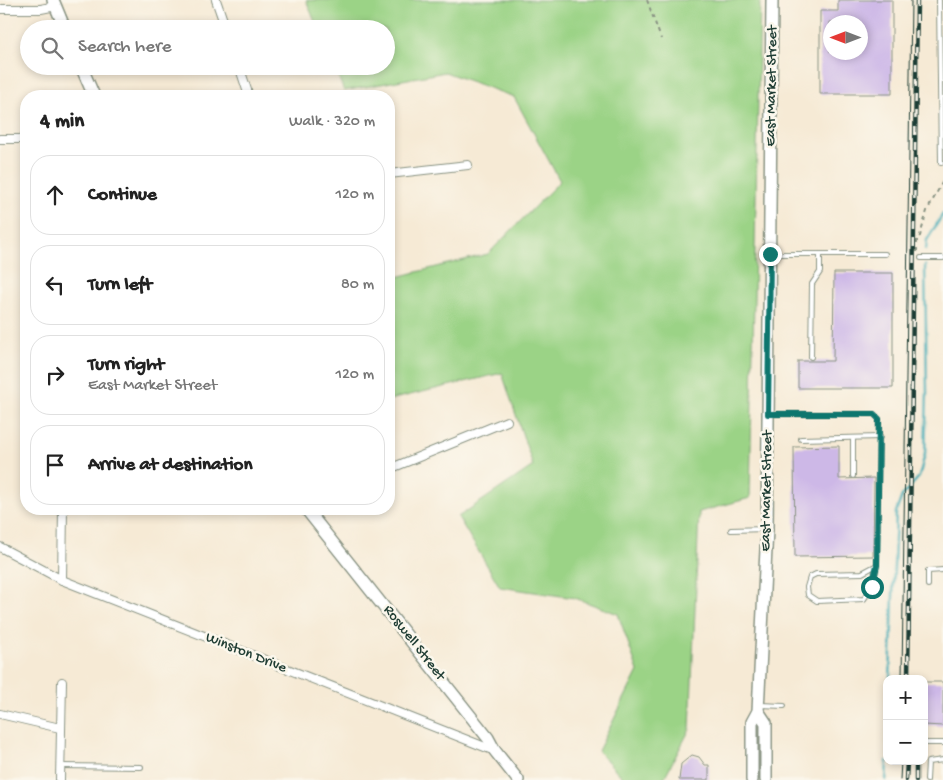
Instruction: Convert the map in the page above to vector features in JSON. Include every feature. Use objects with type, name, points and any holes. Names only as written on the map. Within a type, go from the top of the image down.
[{"type":"main road","name":"East Market Street","points":[[752,780],[752,722],[758,708],[767,529],[772,0]]},
{"type":"main road","points":[[54,3],[61,20]]},
{"type":"main road","points":[[85,75],[91,90]]},
{"type":"main road","name":"Roswell Street","points":[[311,515],[488,738],[495,751],[518,780]]},
{"type":"main road","name":"East Market Street","points":[[758,708],[766,723],[766,780]]},
{"type":"street","points":[[216,0],[223,20]]},
{"type":"street","points":[[0,10],[41,9],[54,3]]},
{"type":"street","points":[[241,75],[247,90]]},
{"type":"street","points":[[0,139],[20,139]]},
{"type":"street","points":[[395,173],[468,165]]},
{"type":"street","points":[[395,467],[507,421]]},
{"type":"street","points":[[62,580],[63,515]]},
{"type":"street","name":"Winston Drive","points":[[0,547],[62,580],[495,751]]},
{"type":"street","points":[[60,780],[62,682]]},
{"type":"street","points":[[0,714],[60,728]]},
{"type":"lane","points":[[939,0],[941,35],[941,163]]},
{"type":"lane","points":[[770,254],[885,254]]},
{"type":"lane","points":[[811,356],[812,284],[820,272],[820,254]]},
{"type":"lane","points":[[921,258],[943,258]]},
{"type":"lane","points":[[768,414],[874,414],[879,419],[877,565],[872,587],[864,599],[817,601],[808,595],[807,586],[810,577],[816,574],[862,573],[877,565]]},
{"type":"lane","points":[[801,439],[880,437]]},
{"type":"lane","points":[[853,438],[853,476]]},
{"type":"lane","points":[[731,530],[767,529]]},
{"type":"lane","points":[[928,585],[928,571],[943,570]]},
{"type":"lane","points":[[758,708],[784,706]]},
{"type":"lane","points":[[928,743],[943,744]]},
{"type":"lane","points":[[927,780],[928,762],[943,760]]},
{"type":"lane","points":[[60,766],[141,767]]},
{"type":"path","points":[[647,0],[662,39]]},
{"type":"path","points":[[917,252],[917,239],[920,236],[927,211],[943,182]]},
{"type":"green space","points":[[306,0],[760,0],[750,498],[699,512],[690,729],[663,780],[625,780],[598,751],[638,671],[618,614],[575,598],[500,587],[458,517],[533,466],[502,373],[395,399],[395,277],[488,254],[560,181],[514,97],[445,72],[344,90],[338,75],[395,75],[395,20],[314,20]]},
{"type":"building","points":[[838,0],[892,0],[892,94],[820,94],[820,11],[838,11]]},
{"type":"building","points":[[834,273],[893,273],[893,388],[798,388],[798,361],[833,361]]},
{"type":"building","points":[[839,446],[839,479],[874,478],[873,556],[795,557],[794,447]]},
{"type":"building","points":[[928,682],[943,682],[943,726],[928,725]]},
{"type":"building","points":[[692,755],[699,757],[705,765],[709,765],[709,780],[679,780],[681,764]]},
{"type":"waterway","points":[[926,249],[927,240],[943,214]]},
{"type":"waterway","points":[[890,675],[896,512],[902,496],[919,477],[925,454],[927,393],[925,265]]},
{"type":"waterway","points":[[886,780],[887,765]]},
{"type":"tram line","points":[[902,675],[911,0]]},
{"type":"tram line","points":[[900,780],[901,765]]},
{"type":"railway","points":[[908,675],[917,0]]},
{"type":"railway","points":[[906,780],[907,765]]},
{"type":"railway","points":[[916,765],[916,780]]},
{"type":"route","points":[[770,254],[768,414],[874,414],[879,419],[877,565],[872,587]]}]
